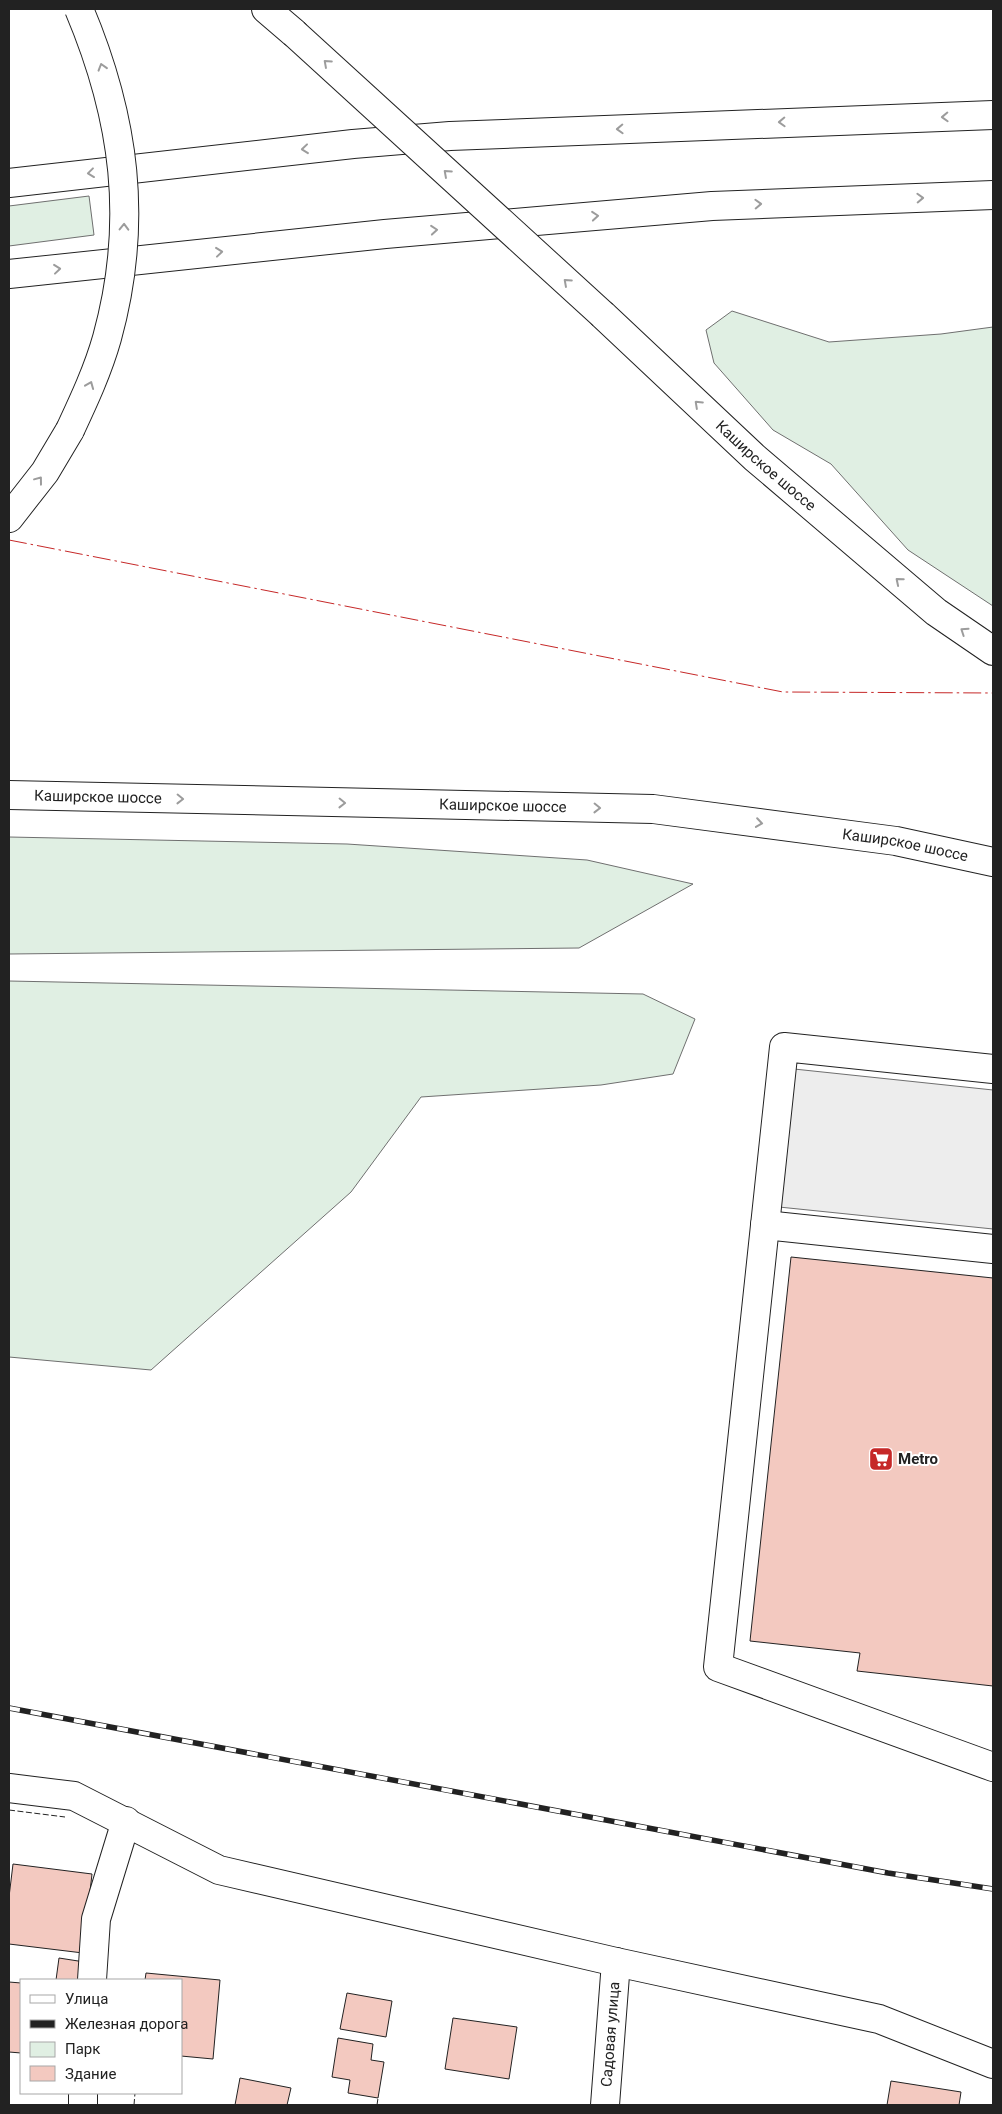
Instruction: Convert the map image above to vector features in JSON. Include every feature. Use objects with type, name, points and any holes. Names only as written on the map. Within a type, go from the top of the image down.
[{"type":"main road","points":[[9,518],[45,472],[70,430],[91,385],[106,339],[118,291],[124,243],[124,194],[120,145],[111,97],[96,50],[79,9]]},
{"type":"main road","name":"Каширское шоссе","points":[[266,9],[603,315],[754,458],[936,612],[993,650]]},
{"type":"main road","points":[[9,183],[353,144],[450,136],[993,115]]},
{"type":"main road","points":[[9,274],[385,234],[712,206],[993,195]]},
{"type":"main road","name":"Каширское шоссе","points":[[9,795],[653,809],[896,842],[993,862]]},
{"type":"main road","points":[[993,1069],[784,1047],[718,1667],[993,1767]]},
{"type":"main road","points":[[765,1225],[993,1249]]},
{"type":"main road","points":[[9,1788],[74,1796],[219,1870],[616,1962],[879,2019],[993,2064]]},
{"type":"main road","points":[[92,1979],[96,1919],[126,1822]]},
{"type":"main road","name":"Садовая улица","points":[[605,2105],[616,1962]]},
{"type":"green space","points":[[89,196],[94,235],[9,246],[9,206]]},
{"type":"green space","points":[[732,311],[829,342],[941,334],[993,327],[993,606],[908,550],[831,464],[773,430],[714,363],[706,330]]},
{"type":"green space","points":[[9,837],[347,844],[587,860],[693,884],[579,948],[9,954]]},
{"type":"green space","points":[[9,981],[643,994],[695,1019],[673,1074],[601,1085],[421,1097],[351,1192],[151,1370],[9,1357]]},
{"type":"shaded area","points":[[794,1069],[993,1090],[993,1229],[779,1207]]},
{"type":"building","name":"Metro","points":[[791,1257],[993,1278],[993,1686],[857,1671],[860,1653],[750,1641]]},
{"type":"building","points":[[13,1864],[92,1874],[83,1953],[9,1944],[9,1897]]},
{"type":"building","points":[[59,1958],[91,1963],[88,1979],[56,1979]]},
{"type":"building","points":[[146,1973],[220,1980],[213,2059],[182,2056],[182,1979],[145,1979]]},
{"type":"building","points":[[9,1982],[20,1983],[20,2053],[9,2052]]},
{"type":"building","points":[[347,1993],[392,2001],[386,2037],[340,2029]]},
{"type":"building","points":[[453,2018],[517,2027],[509,2079],[445,2069]]},
{"type":"building","points":[[338,2038],[373,2044],[371,2060],[384,2062],[378,2098],[348,2093],[350,2080],[332,2077]]},
{"type":"building","points":[[240,2078],[291,2088],[287,2105],[235,2105]]},
{"type":"building","points":[[891,2081],[961,2092],[959,2105],[887,2105]]},
{"type":"railway","points":[[9,1708],[888,1873],[993,1889]]},
{"type":"fence","points":[[9,1810],[65,1817]]},
{"type":"fence","points":[[134,2105],[135,2094]]},
{"type":"fence","points":[[377,2105],[378,2098]]},
{"type":"power","points":[[9,540],[783,692],[993,693]]},
{"type":"place","name":"Metro","points":[[881,1459]]}]
